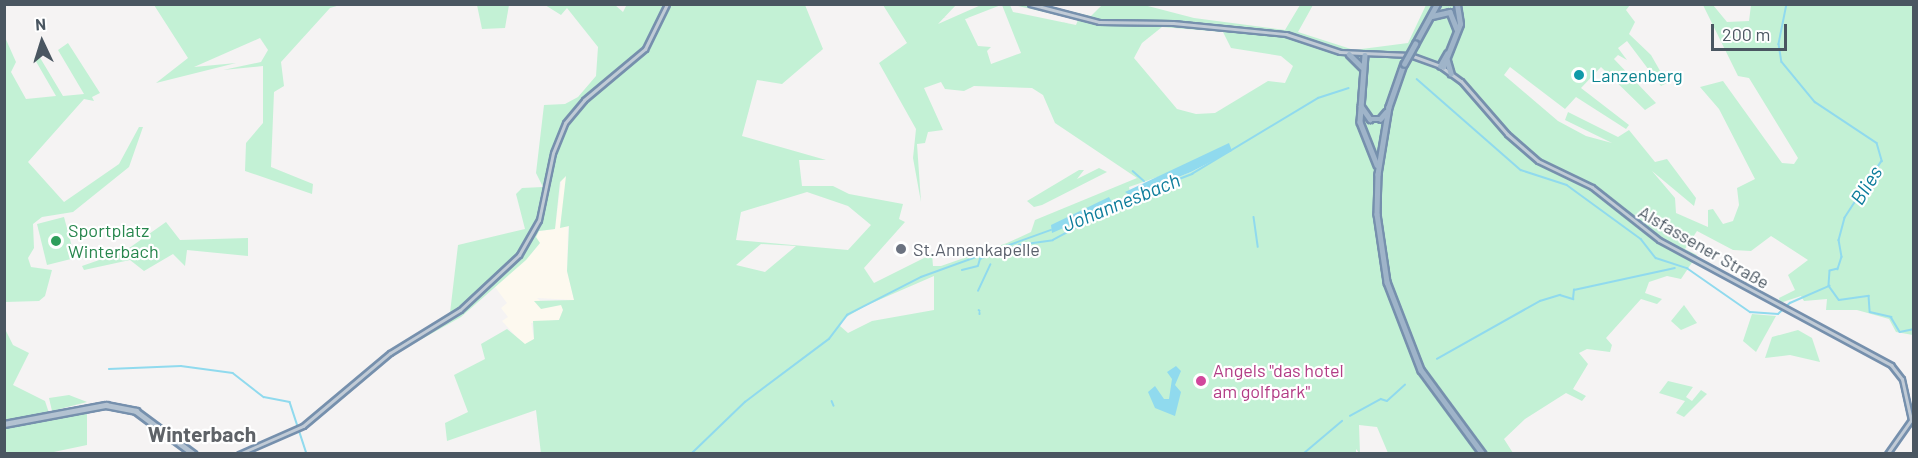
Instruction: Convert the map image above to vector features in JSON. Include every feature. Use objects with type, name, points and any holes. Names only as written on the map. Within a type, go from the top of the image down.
[{"type":"highway","points":[[1378,174],[1389,107],[1404,64],[1437,4]]},
{"type":"highway","points":[[1441,66],[1447,57],[1457,29],[1458,4]]},
{"type":"highway","points":[[1429,18],[1441,11],[1450,12],[1457,29]]},
{"type":"highway","points":[[1349,54],[1363,68]]},
{"type":"highway","points":[[1363,55],[1360,122],[1375,155],[1382,260],[1399,321],[1431,386],[1483,453]]},
{"type":"highway","points":[[1447,57],[1452,73]]},
{"type":"highway","points":[[1360,106],[1365,116],[1373,120],[1383,117],[1389,107]]},
{"type":"main road","points":[[239,453],[303,426],[412,339],[460,310],[524,248],[539,219],[553,153],[566,123],[584,100],[645,49],[667,4]]},
{"type":"main road","name":"Alsfassener Straße","points":[[1030,4],[1099,22],[1173,22],[1286,34],[1349,54],[1410,55],[1441,66],[1452,73],[1538,161],[1592,187],[1651,236],[1783,309],[1861,346],[1895,368],[1907,397],[1910,424],[1887,453]]},
{"type":"main road","points":[[4,424],[106,405],[136,411],[194,453]]},
{"type":"shaded area","points":[[562,176],[567,178],[560,227],[568,226],[567,271],[574,300],[537,298],[546,306],[562,305],[563,310],[559,320],[531,323],[534,339],[524,345],[502,321],[508,317],[501,308],[507,303],[495,287],[540,243],[535,238],[539,231],[555,229]]},
{"type":"green space","points":[[627,4],[805,5],[823,49],[782,84],[757,80],[742,136],[826,160],[799,160],[802,186],[833,186],[849,194],[903,204],[899,219],[905,222],[864,268],[874,283],[932,254],[933,266],[941,266],[1007,243],[1031,232],[1035,220],[1137,178],[1055,123],[1043,95],[1032,88],[974,86],[964,91],[945,89],[941,82],[924,88],[943,130],[928,132],[925,143],[917,144],[921,202],[913,158],[916,129],[879,63],[907,43],[883,5],[956,5],[938,24],[981,5],[1001,5],[965,19],[978,46],[991,47],[987,51],[991,64],[1021,53],[1002,5],[1010,5],[1013,12],[1076,25],[1078,20],[1014,5],[1043,5],[1091,16],[1102,5],[1144,5],[1194,18],[1285,30],[1300,5],[1313,5],[1298,32],[1354,50],[1408,43],[1426,5],[1630,5],[1626,10],[1635,22],[1629,34],[1651,55],[1667,83],[1661,86],[1627,41],[1618,48],[1627,60],[1618,55],[1614,59],[1656,103],[1645,110],[1601,67],[1581,88],[1629,125],[1626,129],[1576,97],[1565,109],[1510,67],[1504,75],[1558,121],[1586,136],[1612,143],[1565,120],[1568,112],[1618,137],[1629,130],[1655,162],[1667,159],[1696,198],[1694,206],[1652,171],[1675,198],[1676,213],[1708,227],[1708,210],[1713,209],[1723,224],[1733,221],[1739,205],[1737,188],[1755,179],[1719,109],[1700,87],[1723,81],[1782,163],[1794,164],[1798,158],[1749,78],[1738,76],[1703,5],[1713,5],[1727,22],[1749,21],[1751,5],[1913,5],[1913,335],[1896,332],[1889,319],[1857,310],[1826,310],[1827,299],[1804,301],[1801,296],[1780,303],[1779,298],[1795,290],[1788,275],[1808,260],[1771,236],[1751,251],[1733,250],[1697,231],[1685,249],[1697,255],[1681,279],[1667,276],[1649,282],[1645,293],[1662,299],[1657,304],[1641,299],[1606,338],[1612,345],[1610,352],[1587,349],[1579,353],[1588,364],[1573,389],[1586,396],[1582,401],[1566,393],[1525,419],[1504,439],[1513,453],[1388,453],[1377,427],[1359,425],[1360,454],[1356,449],[1356,454],[541,454],[536,410],[447,441],[445,423],[468,412],[454,375],[485,359],[481,344],[507,329],[525,344],[534,339],[533,321],[559,320],[563,310],[561,305],[541,309],[534,301],[574,300],[567,271],[569,226],[560,228],[566,176],[560,182],[555,229],[539,231],[536,237],[540,243],[526,260],[461,317],[422,339],[403,347],[401,343],[450,313],[458,245],[525,229],[516,194],[522,188],[543,187],[536,173],[544,105],[565,104],[578,97],[596,76],[598,47],[567,8],[561,15],[545,5],[615,5],[623,12]],"holes":[[[1162,27],[1223,32],[1231,48],[1281,56],[1293,66],[1285,83],[1268,81],[1215,113],[1196,114],[1177,109],[1134,58],[1142,43]],[[1232,151],[1191,172],[1131,196],[1129,187]],[[807,192],[848,206],[871,225],[848,250],[736,240],[741,212]],[[761,244],[796,246],[765,272],[736,265]],[[934,276],[934,310],[872,321],[848,333],[840,326],[843,319],[865,306]]]},
{"type":"green space","points":[[154,5],[340,5],[330,8],[281,62],[284,86],[274,92],[271,167],[313,184],[312,194],[245,171],[246,143],[263,123],[263,66],[223,70],[261,62],[268,50],[260,38],[194,67],[236,63],[156,83],[188,58]]},
{"type":"green space","points":[[477,5],[509,5],[505,28],[482,29]]},
{"type":"green space","points":[[4,35],[16,62],[11,72],[26,99],[56,96],[34,58],[39,56],[63,96],[84,94],[58,50],[68,43],[100,93],[92,97],[94,101],[84,99],[28,162],[64,202],[119,164],[139,127],[143,127],[129,167],[73,212],[42,217],[33,224],[34,248],[28,258],[31,267],[52,270],[45,296],[39,301],[5,302],[6,331],[13,345],[29,353],[13,385],[45,401],[50,416],[87,413],[87,445],[49,453],[5,453]]},
{"type":"green space","points":[[1099,168],[1107,172],[1042,205],[1034,207],[1027,201],[1079,170],[1084,170],[1077,179]]},
{"type":"green space","name":"Sportplatz Winterbach","points":[[64,217],[75,258],[47,265],[37,224]]},
{"type":"green space","points":[[166,222],[180,240],[248,238],[248,256],[187,250],[185,266],[173,254],[144,271],[130,260],[84,270],[82,266],[125,251]]},
{"type":"green space","points":[[1684,305],[1697,323],[1681,330],[1671,321]]},
{"type":"green space","points":[[1752,314],[1776,316],[1756,352],[1743,341]]},
{"type":"green space","points":[[1798,330],[1812,338],[1820,362],[1790,355],[1765,358],[1772,337]]},
{"type":"green space","points":[[1668,381],[1693,387],[1686,397],[1692,401],[1701,390],[1707,394],[1684,417],[1676,413],[1685,401],[1659,393]]},
{"type":"green space","points":[[69,395],[87,402],[52,411],[49,398]]},
{"type":"water","points":[[1229,143],[1232,151],[1191,172],[1131,196],[1125,192]]},
{"type":"water","points":[[1109,197],[1114,206],[1052,233],[1051,225]]},
{"type":"water","points":[[1176,366],[1181,371],[1175,385],[1181,392],[1175,416],[1155,408],[1148,392],[1155,386],[1164,399],[1169,399],[1172,379],[1167,372]]},
{"type":"waterway","name":"Blies","points":[[1787,4],[1779,44],[1782,62],[1815,102],[1877,143],[1882,161],[1845,218],[1839,240],[1842,257],[1838,269],[1830,271],[1829,286],[1839,300],[1869,296],[1870,312],[1891,317],[1900,332],[1914,329]]},
{"type":"waterway","name":"Johannesbach","points":[[1417,79],[1521,170],[1567,185],[1641,239],[1656,258],[1687,268],[1750,312],[1778,314],[1790,303],[1829,286]]},
{"type":"waterway","name":"Johannesbach","points":[[1114,204],[1192,174],[1318,98],[1348,88]]},
{"type":"waterway","points":[[1133,171],[1144,181]]},
{"type":"waterway","points":[[962,270],[978,266],[980,259],[999,250],[1010,253],[1019,245],[1053,240],[1118,205]]},
{"type":"waterway","points":[[1254,217],[1258,247]]},
{"type":"waterway","name":"Johannesbach","points":[[691,454],[745,402],[829,339],[847,315],[921,277],[1051,230]]},
{"type":"waterway","points":[[978,291],[990,265]]},
{"type":"waterway","points":[[1437,359],[1540,301],[1560,295],[1573,299],[1574,290],[1675,268]]},
{"type":"waterway","points":[[109,369],[181,366],[233,373],[264,397],[290,402],[307,454]]},
{"type":"waterway","points":[[1350,416],[1381,399],[1387,401],[1405,385]]},
{"type":"waterway","points":[[832,401],[834,406]]},
{"type":"waterway","points":[[1303,454],[1342,421]]},
{"type":"place","name":"Lanzenberg","points":[[1579,75]]},
{"type":"place","name":"Sportplatz Winterbach","points":[[56,241]]},
{"type":"place","name":"St.Annenkapelle","points":[[901,249]]},
{"type":"place","name":"Angels \"das hotel am golfpark\"","points":[[1201,381]]},
{"type":"district","name":"Winterbach","points":[[202,434]]}]
